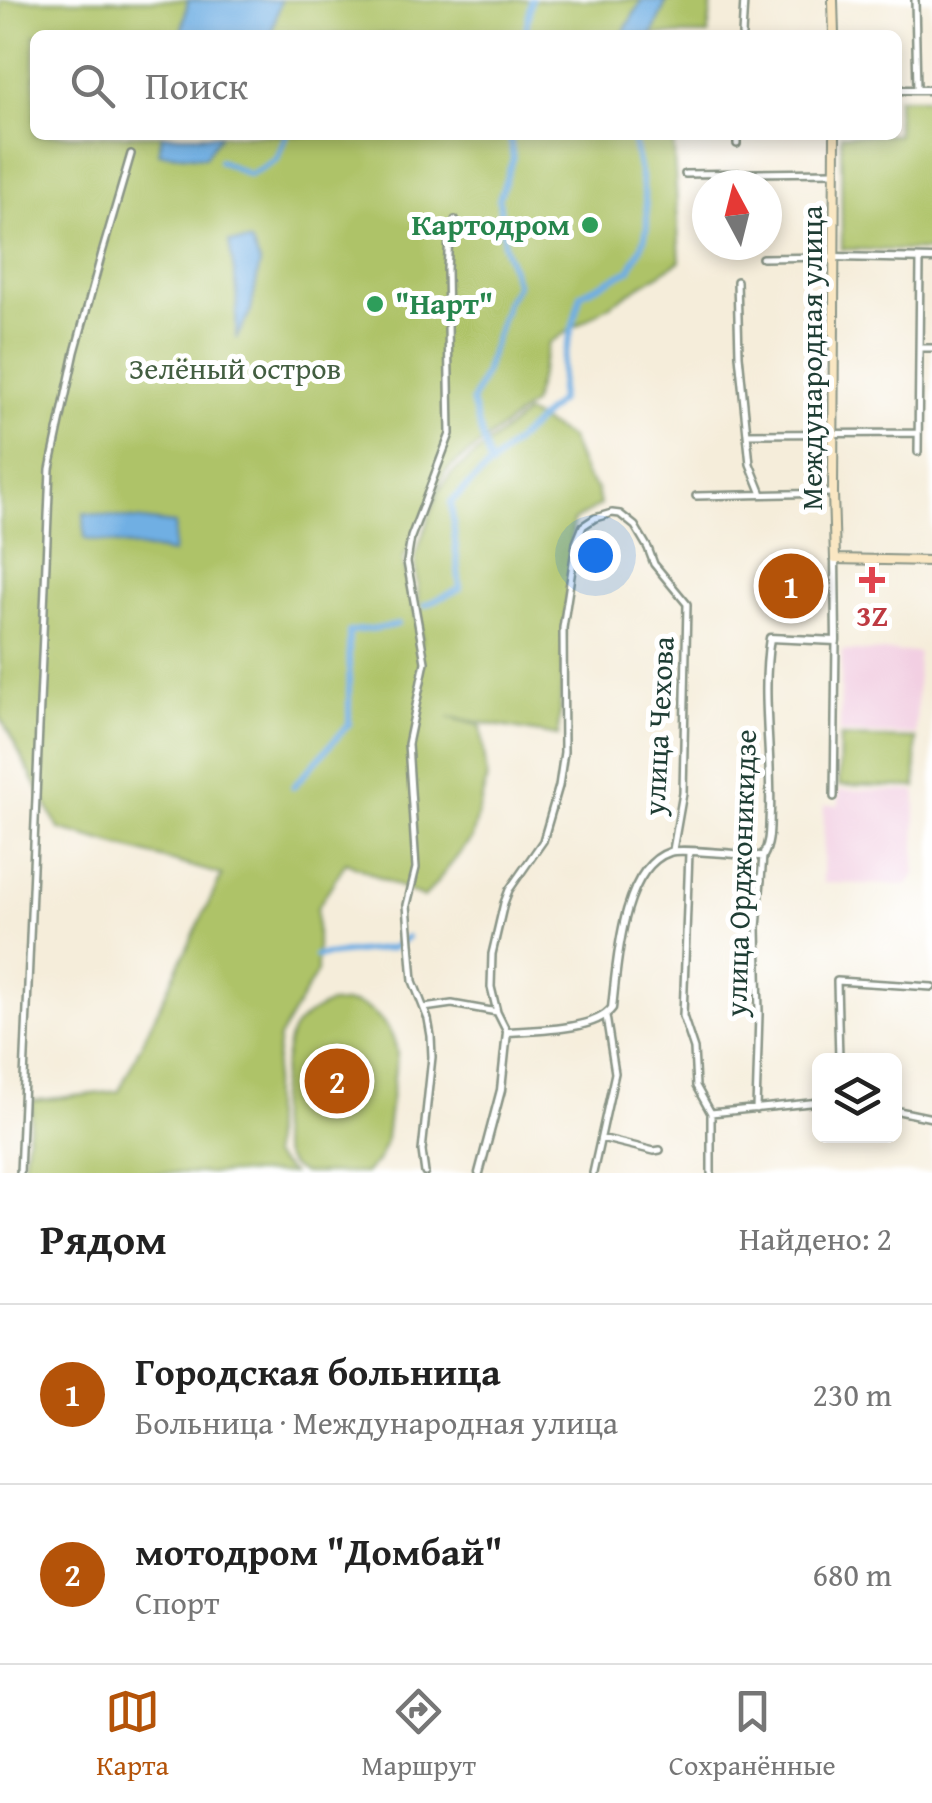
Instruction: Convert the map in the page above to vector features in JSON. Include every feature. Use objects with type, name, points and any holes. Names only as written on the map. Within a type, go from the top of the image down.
[{"type":"main road","points":[[833,0],[834,30]]},
{"type":"main road","name":"Международная улица","points":[[835,140],[835,558]]},
{"type":"main road","points":[[835,558],[932,561]]},
{"type":"street","points":[[742,30],[744,0]]},
{"type":"street","points":[[915,0],[917,89]]},
{"type":"street","points":[[902,90],[932,90]]},
{"type":"street","points":[[20,1173],[50,469],[75,352],[132,154]]},
{"type":"street","points":[[685,174],[835,172]]},
{"type":"street","points":[[426,1173],[422,1151],[431,1036],[413,981],[407,906],[416,868],[408,744],[424,662],[407,562],[412,537],[450,434],[447,268],[455,220]]},
{"type":"street","points":[[782,258],[932,259]]},
{"type":"street","points":[[918,452],[920,259]]},
{"type":"street","points":[[738,280],[739,355],[750,464],[762,494]]},
{"type":"street","points":[[920,348],[932,348]]},
{"type":"street","points":[[747,434],[918,432]]},
{"type":"street","points":[[696,496],[833,494]]},
{"type":"street","name":"улица Чехова","points":[[497,1012],[491,987],[492,954],[504,904],[509,890],[543,840],[559,786],[564,752],[563,628],[576,543],[583,526],[612,513],[620,514],[635,526],[654,564],[687,604],[683,793],[673,850]]},
{"type":"street","name":"Международная улица","points":[[834,797],[835,558]]},
{"type":"street","name":"улица Орджоникидзе","points":[[756,1108],[757,928],[763,856],[769,847],[766,663],[770,638],[836,641]]},
{"type":"street","points":[[507,1032],[559,1028],[606,1016],[612,1008],[620,944],[634,894],[647,868],[673,850],[763,856]]},
{"type":"street","name":"улица Чехова","points":[[689,852],[684,1016],[694,1049],[696,1086],[711,1113],[711,1173]]},
{"type":"street","points":[[839,1053],[837,981],[932,987]]},
{"type":"street","points":[[424,1008],[452,1004],[497,1012],[507,1032],[501,1090],[479,1173]]},
{"type":"street","points":[[593,1173],[615,1073],[606,1016]]},
{"type":"street","points":[[711,1113],[812,1103]]},
{"type":"street","points":[[902,1112],[932,1118]]},
{"type":"street","points":[[600,1138],[654,1152],[660,1150]]},
{"type":"shaded area","points":[[842,651],[918,652],[916,735],[840,733]]},
{"type":"shaded area","points":[[839,790],[916,791],[915,874],[908,885],[823,883],[824,805],[839,805]]},
{"type":"green space","name":"Зелёный остров","points":[[0,0],[712,0],[709,30],[30,30],[30,140],[673,140],[680,261],[549,343],[532,404],[445,472],[403,560],[422,644],[415,557],[438,492],[450,475],[526,413],[570,438],[586,477],[597,489],[600,505],[573,521],[558,736],[448,717],[481,726],[487,778],[472,838],[424,898],[346,862],[317,908],[317,972],[279,1038],[272,1089],[272,1156],[291,1173],[22,1173],[33,1101],[119,1091],[222,875],[59,829],[0,716]]},
{"type":"green space","points":[[902,98],[932,98],[932,251],[842,249],[841,140],[902,140]]},
{"type":"green space","points":[[840,737],[916,739],[916,787],[839,785]]},
{"type":"green space","points":[[330,1003],[356,1004],[371,1011],[384,1023],[396,1046],[385,1145],[377,1162],[365,1173],[303,1173],[291,1166],[279,1139],[278,1104],[290,1037],[305,1017]]},
{"type":"water","points":[[188,0],[281,0],[272,30],[182,30]]},
{"type":"water","points":[[642,0],[667,0],[654,30],[625,30]]},
{"type":"water","points":[[161,140],[217,140],[205,157],[159,153]]},
{"type":"water","points":[[229,242],[251,242],[260,263],[251,310],[236,339],[237,289]]},
{"type":"water","points":[[84,513],[175,524],[173,553],[85,539]]},
{"type":"waterway","points":[[526,30],[531,0]]},
{"type":"waterway","points":[[220,161],[250,175],[277,159],[284,140]]},
{"type":"waterway","points":[[491,467],[472,402],[507,301],[517,285],[504,246],[499,199],[513,159],[511,140]]},
{"type":"waterway","points":[[425,605],[460,589],[451,502],[559,401],[562,366],[581,294],[630,270],[641,247],[647,222],[634,140]]},
{"type":"waterway","points":[[293,787],[349,724],[349,632],[398,624]]},
{"type":"waterway","points":[[316,956],[392,948],[407,937]]},
{"type":"place","name":"Картодром","points":[[590,225]]},
{"type":"place","name":"\"Нарт\"","points":[[375,304]]},
{"type":"place","name":"3Z","points":[[872,580]]},
{"type":"place","name":"Городская больница","points":[[791,586]]},
{"type":"place","name":"мотодром \"Домбай\"","points":[[337,1081]]}]
